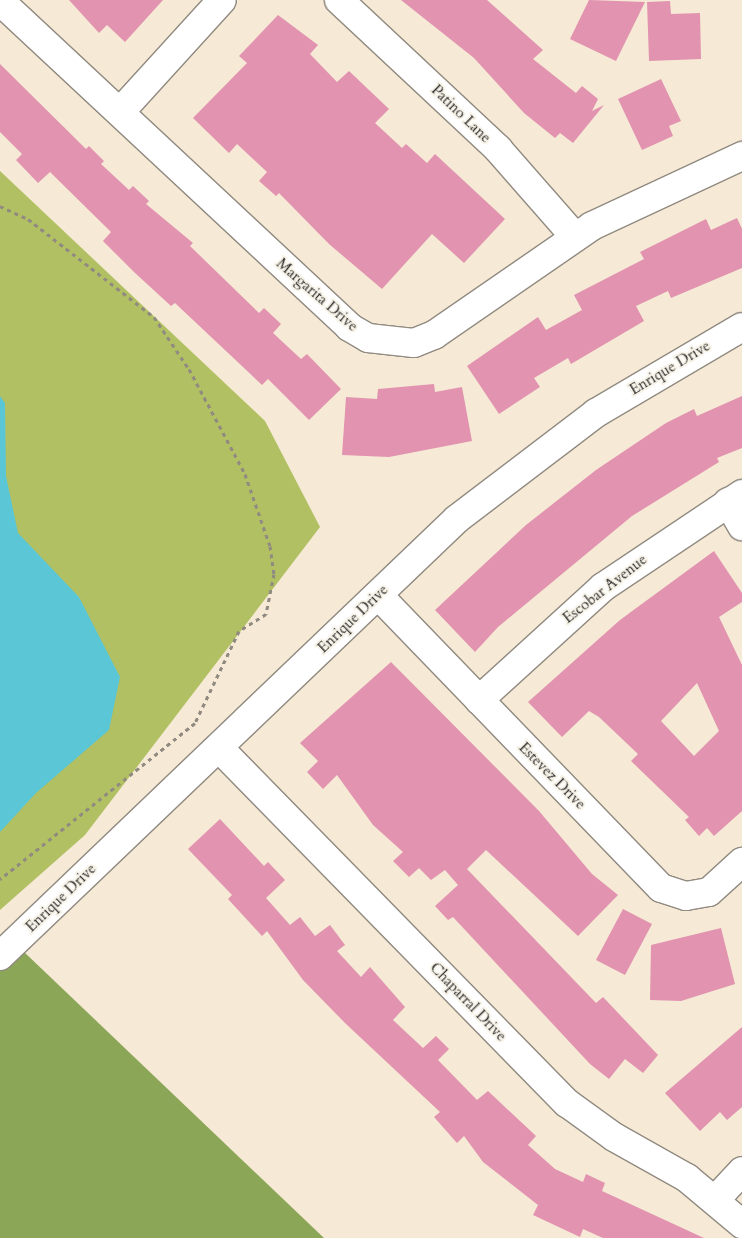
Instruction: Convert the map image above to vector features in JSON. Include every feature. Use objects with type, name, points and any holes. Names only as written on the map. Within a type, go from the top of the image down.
[{"type":"street","points":[[120,112],[222,0]]},
{"type":"street","name":"Patino Lane","points":[[339,0],[498,149],[575,237]]},
{"type":"street","name":"Margarita Drive","points":[[0,1],[349,327],[368,338],[414,343],[434,335],[575,237],[661,191],[742,156]]},
{"type":"street","name":"Enrique Drive","points":[[0,956],[220,749],[457,519],[582,424],[671,365],[742,327]]},
{"type":"street","points":[[735,498],[742,526]]},
{"type":"street","name":"Escobar Avenue","points":[[479,700],[604,587],[735,498]]},
{"type":"street","name":"Estevez Drive","points":[[378,595],[660,888],[686,896],[709,892],[742,862]]},
{"type":"street","name":"Chaparral Drive","points":[[220,749],[567,1102],[716,1199],[742,1224]]},
{"type":"street","points":[[716,1199],[742,1171]]},
{"type":"path","points":[[0,206],[28,219],[134,298],[171,340],[249,482],[270,546],[274,587],[266,614],[239,630],[189,730],[158,750],[0,879]]},
{"type":"green space","points":[[0,171],[265,421],[320,527],[85,835],[0,910]]},
{"type":"green space","points":[[23,951],[324,1238],[0,1238],[0,971]]},
{"type":"water","points":[[0,396],[5,403],[6,476],[18,533],[79,597],[120,677],[109,730],[36,793],[0,832]]},
{"type":"building","points":[[69,0],[163,0],[125,42],[107,25],[99,33]]},
{"type":"building","points":[[401,0],[487,0],[543,50],[533,59],[576,93],[582,86],[598,99],[592,111],[604,105],[573,143],[560,133],[555,138],[524,113],[474,58]]},
{"type":"building","points":[[589,0],[645,2],[616,61],[570,39]]},
{"type":"building","points":[[670,1],[671,14],[700,13],[701,59],[649,61],[647,2]]},
{"type":"building","points":[[278,15],[318,45],[310,54],[337,82],[349,71],[389,109],[375,123],[402,148],[406,144],[427,163],[435,154],[505,219],[464,263],[432,234],[382,289],[329,244],[279,193],[276,196],[259,181],[267,172],[237,144],[229,153],[193,118],[247,63],[239,56]]},
{"type":"building","points":[[0,64],[86,149],[89,146],[104,161],[101,164],[129,190],[133,186],[149,201],[146,204],[193,243],[190,246],[259,313],[264,308],[281,324],[273,333],[301,359],[307,354],[341,389],[309,420],[268,379],[262,385],[175,303],[171,306],[134,272],[103,241],[111,232],[50,172],[38,183],[16,160],[22,154],[0,132]]},
{"type":"building","points":[[661,79],[681,121],[669,126],[673,136],[642,150],[618,99]]},
{"type":"building","points":[[737,218],[742,229],[742,268],[671,298],[668,291],[636,306],[644,321],[571,364],[568,358],[534,378],[540,387],[499,414],[467,366],[538,317],[546,330],[582,310],[574,295],[644,259],[640,252],[706,219],[711,230]]},
{"type":"building","points":[[434,384],[435,392],[462,387],[472,441],[389,457],[342,455],[346,397],[377,399],[378,389]]},
{"type":"building","points":[[742,396],[742,448],[717,458],[719,462],[632,516],[498,627],[475,652],[435,610],[526,525],[596,470],[666,423],[694,409],[697,416]]},
{"type":"building","points":[[714,551],[742,593],[742,602],[719,617],[742,665],[742,811],[714,836],[707,828],[699,836],[685,820],[689,817],[631,761],[638,754],[599,717],[589,711],[562,737],[528,702],[620,620]],"holes":[[[697,683],[719,731],[694,756],[661,721]]]},
{"type":"building","points":[[391,662],[539,811],[592,874],[618,895],[578,936],[486,850],[467,869],[596,1003],[603,997],[658,1055],[643,1073],[625,1059],[609,1079],[590,1064],[453,917],[448,920],[435,906],[458,885],[445,870],[431,880],[419,868],[409,877],[393,861],[403,852],[373,825],[337,775],[323,789],[307,772],[318,761],[300,743]]},
{"type":"building","points":[[220,819],[264,866],[268,862],[285,880],[266,898],[290,925],[300,917],[315,936],[330,925],[345,945],[337,951],[361,977],[370,967],[405,1007],[393,1020],[423,1048],[436,1036],[449,1049],[438,1060],[477,1100],[488,1091],[536,1136],[528,1145],[555,1169],[583,1182],[586,1174],[605,1183],[602,1191],[704,1238],[603,1238],[583,1229],[580,1237],[533,1215],[538,1205],[483,1162],[464,1136],[457,1143],[434,1117],[440,1112],[345,1023],[303,980],[267,931],[262,936],[228,899],[232,895],[188,849]]},
{"type":"building","points":[[623,909],[652,924],[625,975],[596,960]]},
{"type":"building","points":[[721,928],[735,984],[681,1001],[650,1000],[651,945]]},
{"type":"building","points":[[742,1027],[742,1107],[727,1120],[720,1112],[700,1131],[665,1093]]}]
